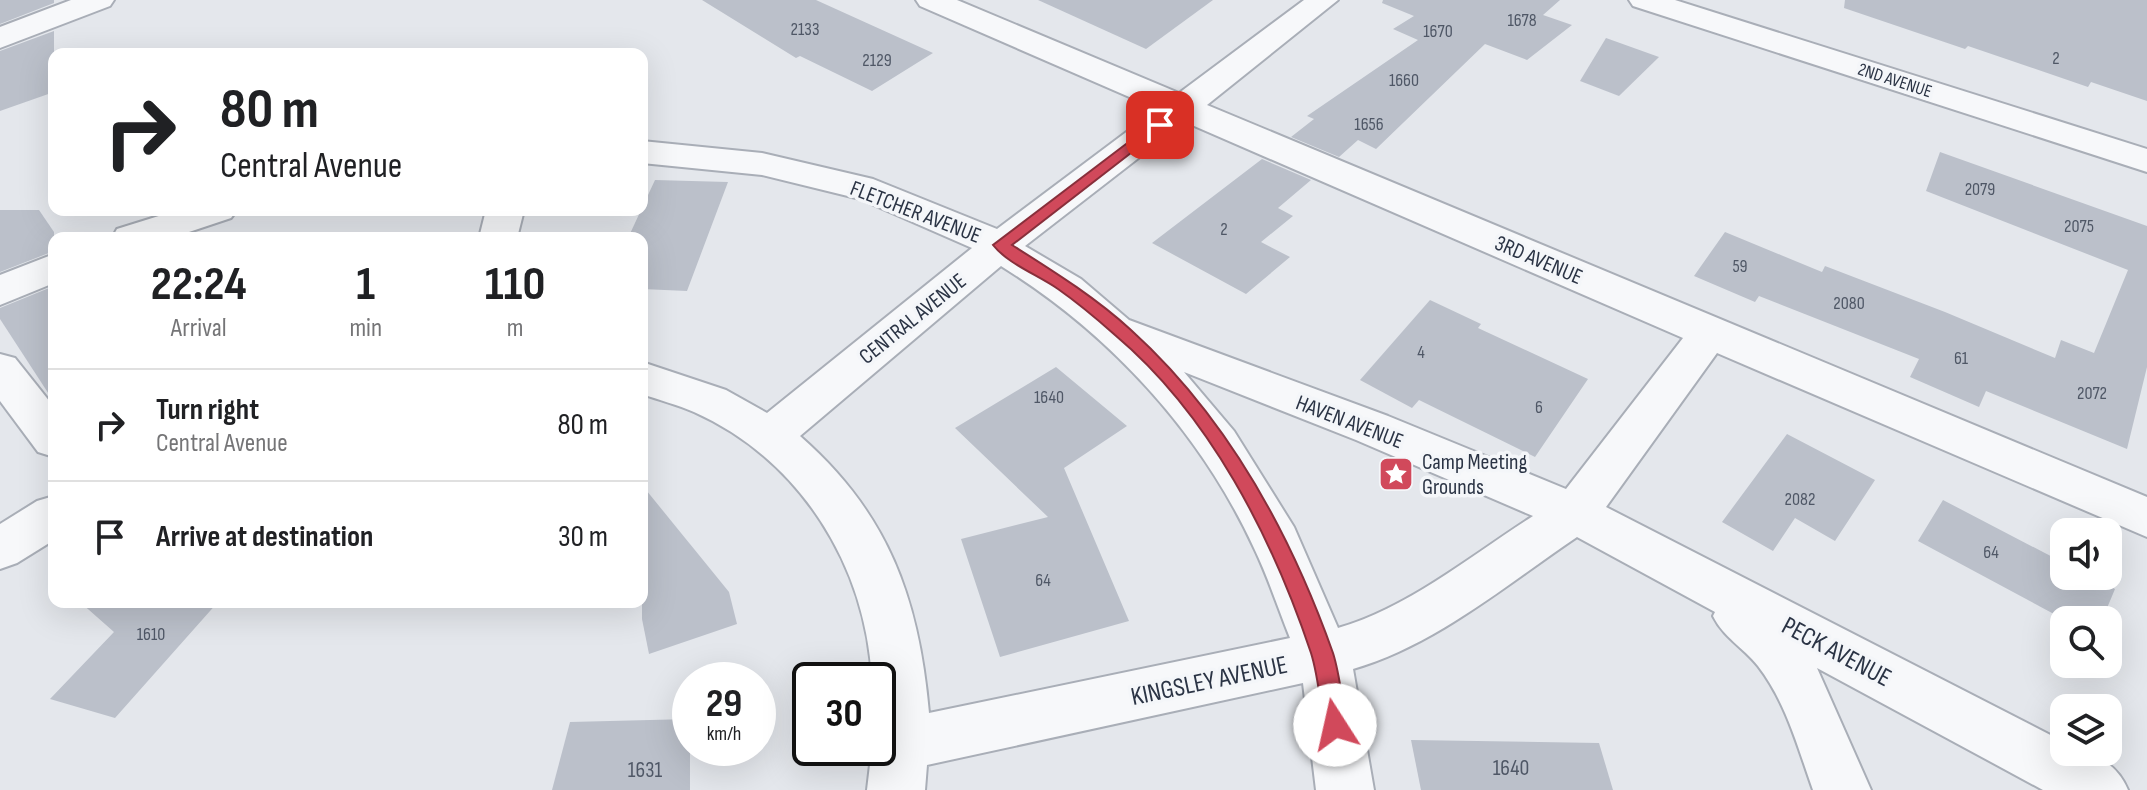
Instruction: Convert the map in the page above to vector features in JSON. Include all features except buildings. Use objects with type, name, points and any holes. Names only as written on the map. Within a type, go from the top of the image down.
[{"type":"street","points":[[0,38],[99,0]]},
{"type":"street","name":"3RD AVENUE","points":[[931,0],[2147,518]]},
{"type":"street","name":"CENTRAL AVENUE","points":[[770,435],[1001,245],[1323,0]]},
{"type":"street","name":"2ND AVENUE","points":[[1644,0],[2147,161]]},
{"type":"street","name":"FLETCHER AVENUE","points":[[648,152],[740,160],[808,173],[939,215],[1001,245],[1064,285],[1124,333],[1169,379],[1211,431],[1249,490],[1283,558],[1323,655],[1345,790]]},
{"type":"street","points":[[150,232],[199,216]]},
{"type":"street","points":[[0,291],[48,270]]},
{"type":"street","name":"KINGSLEY AVENUE","points":[[900,767],[1372,641],[1428,610],[1575,513],[1710,332]]},
{"type":"street","name":"HAVEN AVENUE","points":[[1124,333],[1372,428],[1575,513]]},
{"type":"street","points":[[0,369],[48,432]]},
{"type":"street","points":[[648,380],[718,405],[770,435],[810,469],[844,509],[871,558],[891,612],[902,675],[900,767]]},
{"type":"street","name":"PECK AVENUE","points":[[1575,513],[2099,790]]},
{"type":"street","points":[[0,549],[48,519]]},
{"type":"street","points":[[1695,576],[1776,649],[1806,697],[1842,790]]},
{"type":"place","name":"Camp Meeting Grounds","points":[[1396,474]]},
{"type":"route","points":[[1160,125],[1001,245],[1064,285],[1124,333],[1169,379],[1211,431],[1249,490],[1283,558],[1323,655],[1335,725]]}]
